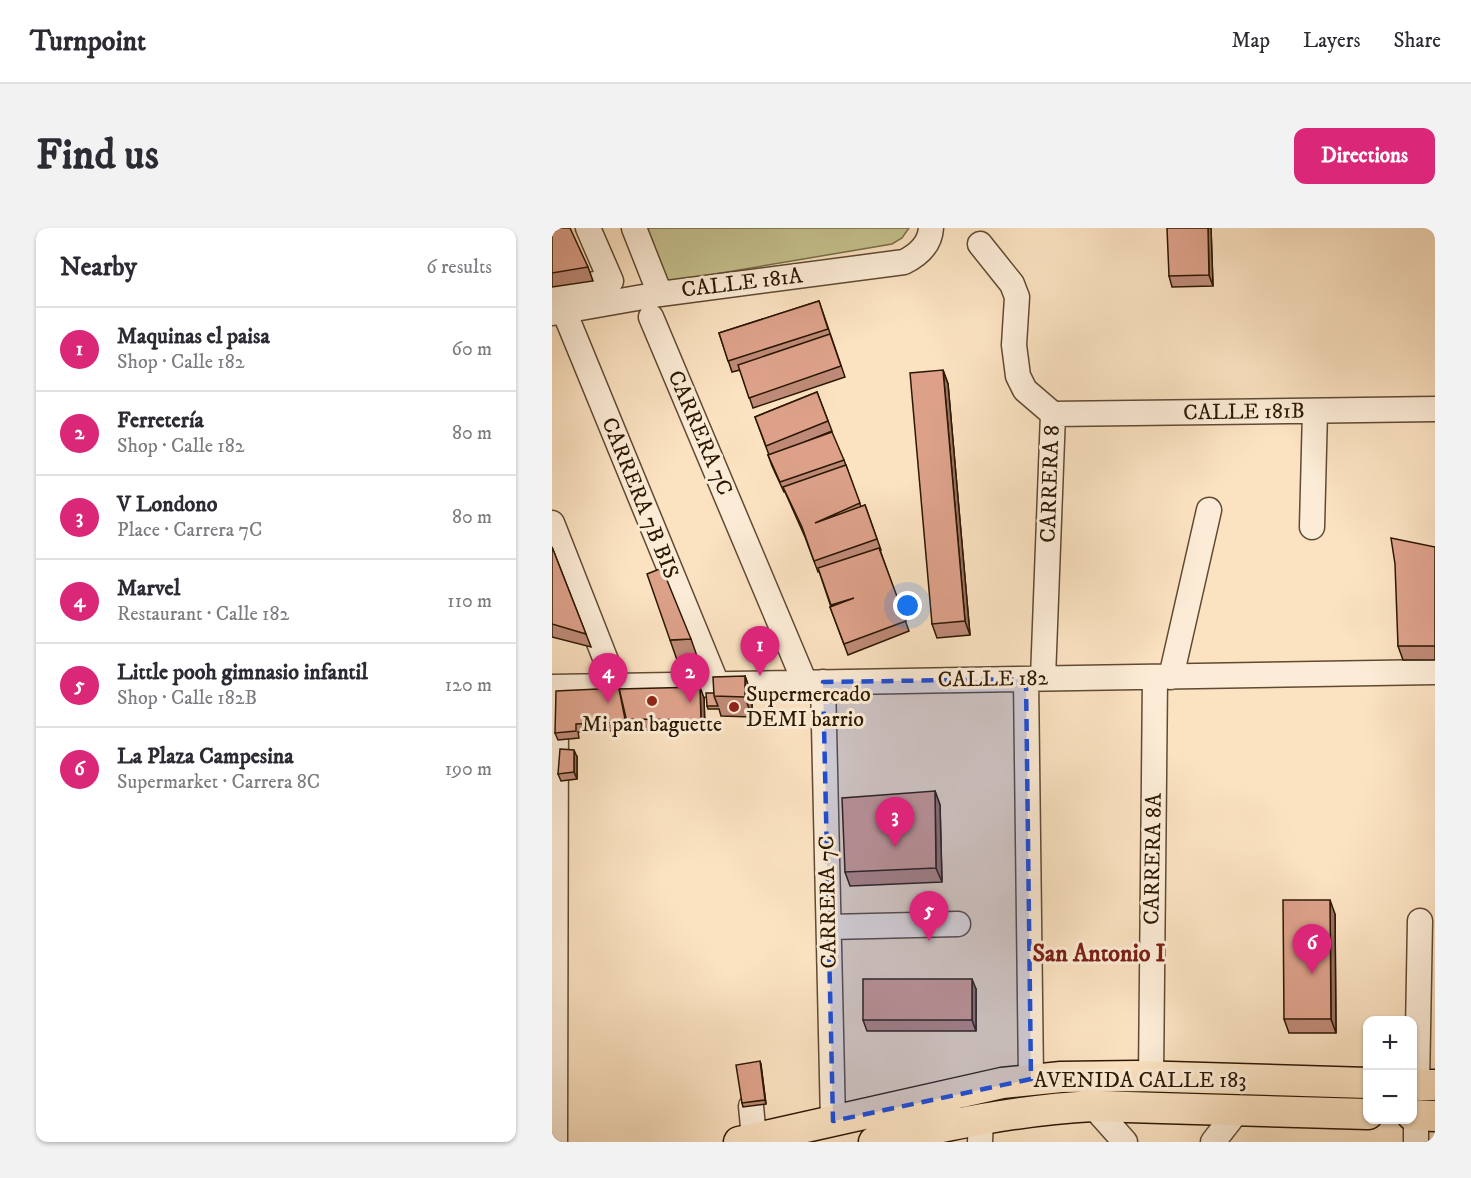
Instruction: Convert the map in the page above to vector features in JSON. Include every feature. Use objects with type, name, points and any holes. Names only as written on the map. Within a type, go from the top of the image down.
[{"type":"main road","name":"AVENIDA CALLE 183","points":[[753,1139],[972,1089],[1031,1079],[1098,1076],[1363,1083]]},
{"type":"main road","name":"AVENIDA CALLE 183","points":[[874,1142],[981,1130],[1018,1112],[1093,1106],[1363,1114]]},
{"type":"street","points":[[556,305],[611,282],[588,228]]},
{"type":"street","points":[[634,228],[660,294]]},
{"type":"street","name":"CALLE 181A","points":[[556,305],[660,294],[904,262],[921,252],[929,236]]},
{"type":"street","name":"CARRERA 8","points":[[980,244],[1012,284],[1017,297],[1014,345],[1018,376],[1025,390],[1053,414],[1035,679],[1031,1079]]},
{"type":"street","name":"CARRERA 7B BIS","points":[[556,305],[717,684]]},
{"type":"street","name":"CARRERA 7C","points":[[651,317],[814,682],[829,927],[833,1121]]},
{"type":"street","name":"CALLE 181B","points":[[1053,414],[1435,409]]},
{"type":"street","points":[[1312,527],[1315,411]]},
{"type":"street","name":"CARRERA 8A","points":[[1151,1077],[1163,677],[1209,510]]},
{"type":"street","points":[[552,523],[616,686]]},
{"type":"street","name":"CALLE 182","points":[[554,687],[1435,672]]},
{"type":"street","points":[[554,687],[555,1142]]},
{"type":"street","points":[[1420,921],[1421,1085]]},
{"type":"street","points":[[829,927],[958,924]]},
{"type":"street","points":[[753,1139],[756,1105]]},
{"type":"street","points":[[1093,1106],[1125,1142]]},
{"type":"street","points":[[1213,1142],[1238,1110]]},
{"type":"highlighted area","points":[[1026,679],[1031,1079],[833,1121],[823,682]]},
{"type":"shaded area","points":[[649,228],[909,228],[902,238],[892,244],[668,282],[645,230]]},
{"type":"building","points":[[552,228],[570,228],[588,267],[552,273]]},
{"type":"building","points":[[1167,228],[1208,228],[1209,275],[1169,276]]},
{"type":"building","points":[[819,301],[828,329],[728,361],[719,333]]},
{"type":"building","points":[[830,334],[841,366],[749,398],[738,365]]},
{"type":"building","points":[[943,370],[965,621],[932,624],[910,373]]},
{"type":"building","points":[[817,392],[828,421],[766,446],[755,417]]},
{"type":"building","points":[[832,432],[844,460],[780,482],[768,455]]},
{"type":"building","points":[[846,465],[860,503],[815,523],[865,505],[877,539],[814,561],[802,527],[783,487]]},
{"type":"building","points":[[1391,538],[1435,547],[1435,646],[1398,646],[1395,564]]},
{"type":"building","points":[[552,547],[586,634],[552,624]]},
{"type":"building","points":[[879,548],[906,621],[844,644],[830,607],[854,598],[831,605],[818,568]]},
{"type":"building","points":[[662,568],[691,639],[670,640],[647,574]]},
{"type":"building","points":[[745,676],[745,697],[714,696],[713,677]]},
{"type":"building","points":[[700,687],[701,720],[625,719],[619,689]]},
{"type":"building","points":[[619,688],[627,722],[576,724],[576,731],[555,733],[556,691]]},
{"type":"building","points":[[706,693],[714,693],[718,706],[707,706]]},
{"type":"building","points":[[560,749],[574,750],[574,772],[558,774]]},
{"type":"building","points":[[935,791],[936,868],[845,872],[842,798]]},
{"type":"building","points":[[1283,900],[1330,900],[1331,1019],[1284,1019]]},
{"type":"building","points":[[863,979],[972,979],[972,1020],[863,1020]]},
{"type":"building","points":[[760,1061],[765,1100],[742,1103],[736,1065]]},
{"type":"place","name":"Maquinas el paisa","points":[[760,676]]},
{"type":"place","name":"Mi pan baguette","points":[[652,701]]},
{"type":"place","name":"Marvel","points":[[608,703]]},
{"type":"place","name":"Ferretería","points":[[690,703]]},
{"type":"place","name":"Supermercado DEMI barrio","points":[[734,707]]},
{"type":"place","name":"V Londono","points":[[895,847]]},
{"type":"place","name":"Little pooh gimnasio infantil","points":[[929,941]]},
{"type":"place","name":"La Plaza Campesina","points":[[1312,974]]},
{"type":"district","name":"San Antonio I","points":[[1099,954]]}]
